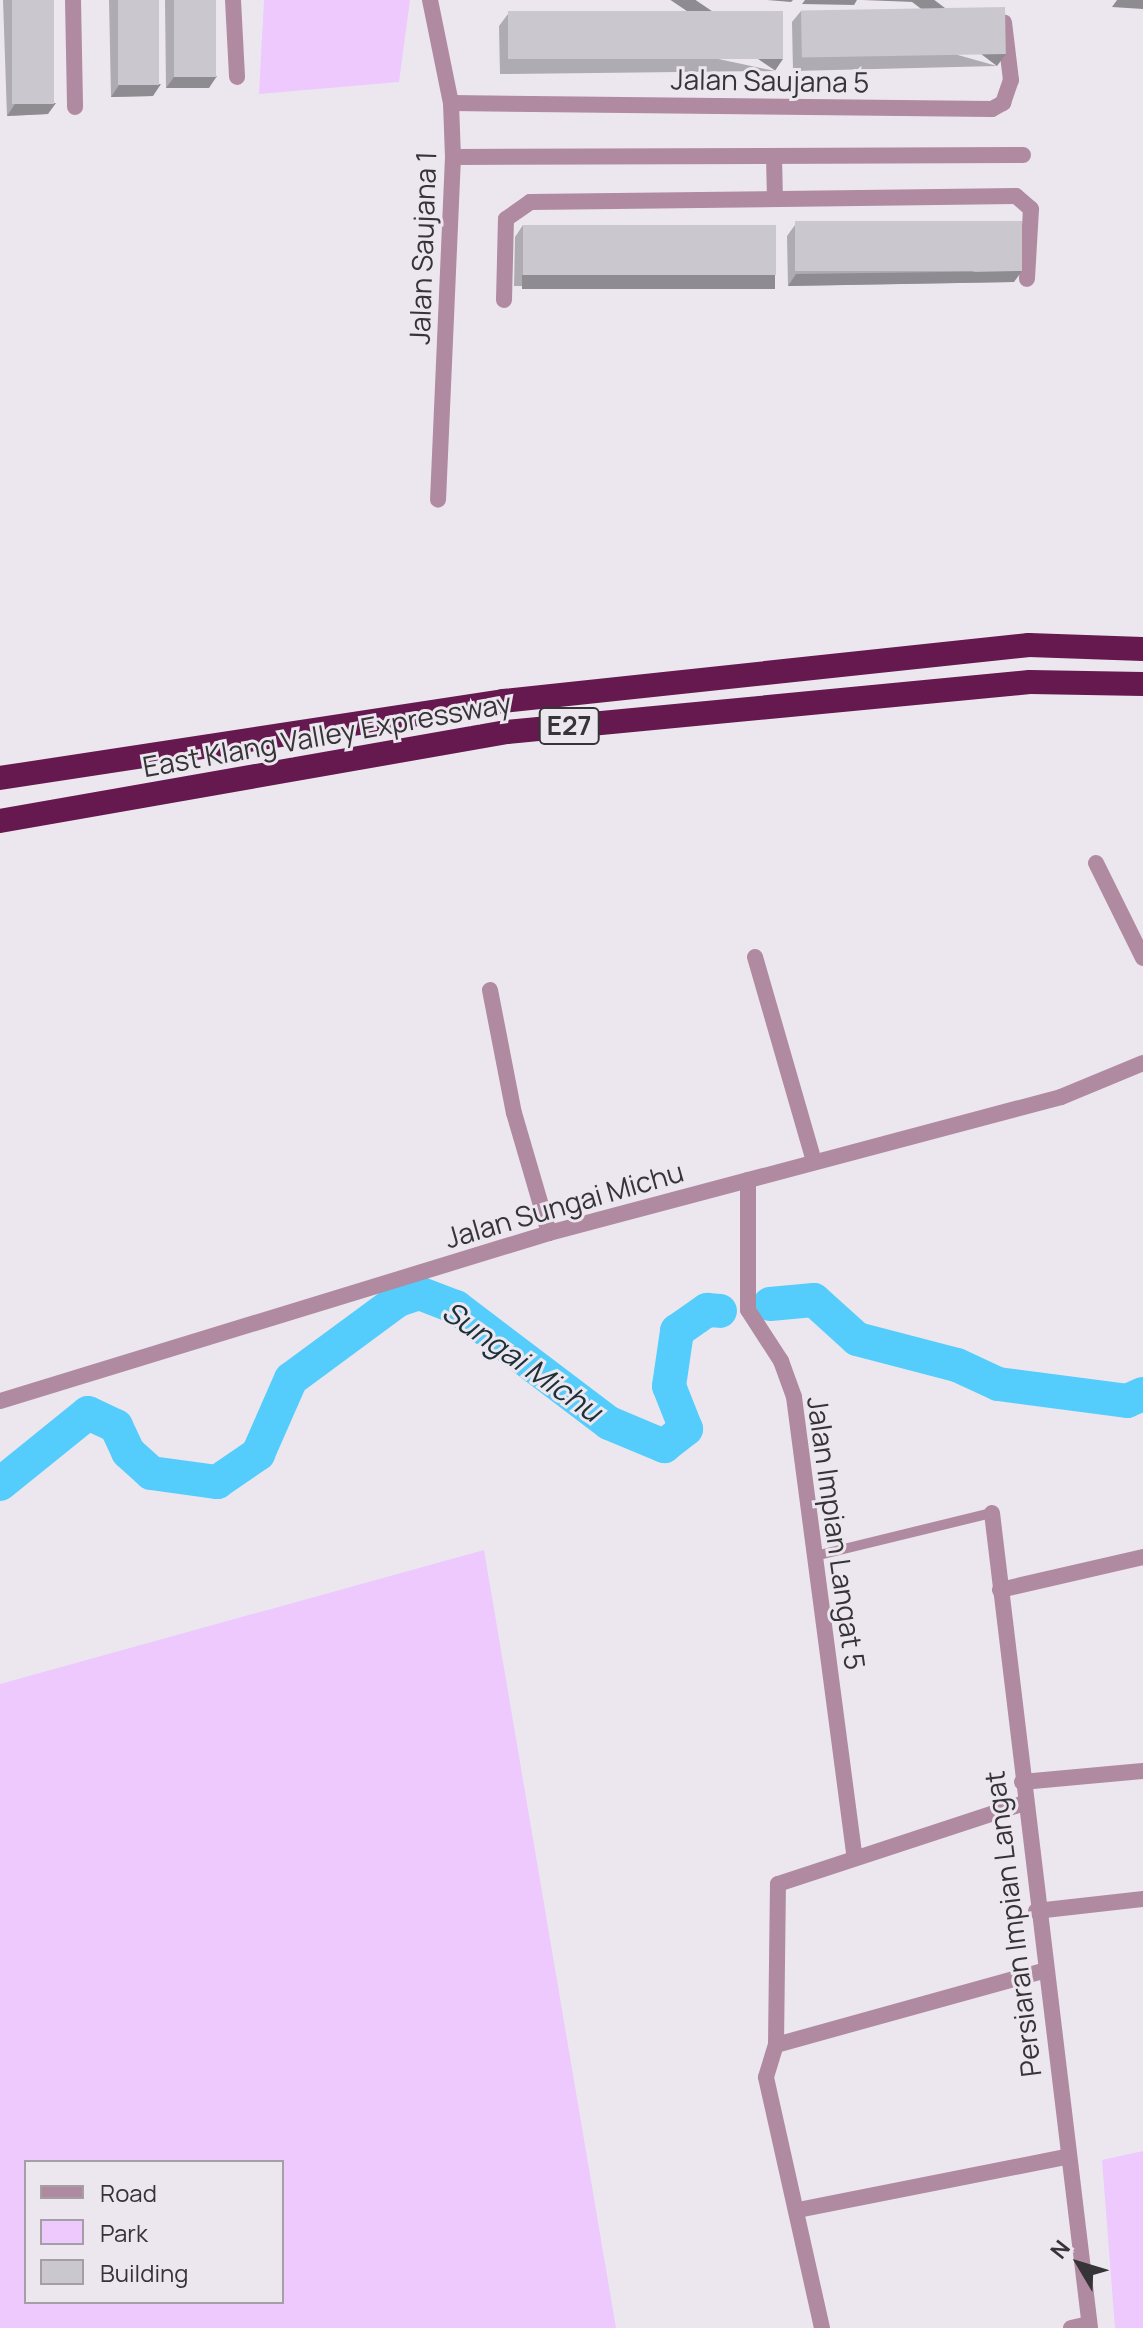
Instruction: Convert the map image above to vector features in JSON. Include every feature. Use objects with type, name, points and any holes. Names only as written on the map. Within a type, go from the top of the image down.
[{"type":"highway","name":"East Klang Valley Expressway","points":[[0,778],[503,701],[1029,645],[1143,649]]},
{"type":"highway","name":"East Klang Valley Expressway","points":[[0,821],[507,732],[1030,682],[1143,684]]},
{"type":"street","points":[[73,0],[75,107]]},
{"type":"street","points":[[233,0],[237,77]]},
{"type":"street","name":"Jalan Saujana 1","points":[[430,0],[451,103],[453,157],[438,500]]},
{"type":"street","name":"Jalan Saujana 5","points":[[451,103],[992,109],[1003,103],[1011,80],[1004,22]]},
{"type":"street","points":[[453,157],[1023,155]]},
{"type":"street","points":[[774,156],[775,199]]},
{"type":"street","points":[[504,300],[506,219],[516,207],[1016,196],[1031,209],[1027,279]]},
{"type":"street","points":[[1096,863],[1143,958]]},
{"type":"street","points":[[755,957],[814,1162]]},
{"type":"street","points":[[490,990],[549,1233]]},
{"type":"street","name":"Jalan Sungai Michu","points":[[0,1401],[549,1233],[1061,1097],[1143,1063]]},
{"type":"street","name":"Jalan Impian Langat 5","points":[[748,1180],[748,1310],[781,1361],[794,1397],[854,1855]]},
{"type":"street","name":"Persiaran Impian Langat","points":[[992,1513],[1083,2327]]},
{"type":"street","points":[[1000,1590],[1143,1557]]},
{"type":"street","points":[[1022,1782],[1143,1771]]},
{"type":"street","points":[[822,2328],[766,2077],[776,2045],[778,1884],[854,1855],[1024,1803]]},
{"type":"street","points":[[1036,1911],[1143,1899]]},
{"type":"street","points":[[776,2045],[1043,1971]]},
{"type":"street","points":[[798,2210],[1065,2157]]},
{"type":"lane","points":[[815,1556],[992,1513]]},
{"type":"green space","points":[[264,0],[410,0],[399,82],[259,94]]},
{"type":"green space","points":[[484,1550],[616,2328],[0,2328],[0,1684]]},
{"type":"green space","points":[[1143,2151],[1143,2328],[1115,2328],[1102,2160]]},
{"type":"building","points":[[12,0],[54,0],[54,104],[12,104]]},
{"type":"building","points":[[118,0],[159,0],[159,85],[118,85]]},
{"type":"building","points":[[174,0],[216,0],[216,77],[174,77]]},
{"type":"building","points":[[1005,7],[1006,54],[802,58],[801,11]]},
{"type":"building","points":[[508,11],[783,11],[783,59],[508,59]]},
{"type":"building","points":[[795,221],[1022,221],[1022,271],[795,271]]},
{"type":"building","points":[[523,225],[776,225],[776,275],[523,275]]},
{"type":"waterway","name":"Sungai Michu","points":[[0,1484],[88,1413],[116,1426],[128,1452],[151,1473],[217,1482],[258,1454],[291,1379],[398,1300],[419,1293],[456,1307],[609,1423],[664,1446],[686,1429],[669,1386],[677,1331],[707,1310],[720,1311]]},
{"type":"waterway","name":"Sungai Michu","points":[[770,1304],[814,1300],[857,1339],[957,1365],[998,1384],[1127,1401],[1143,1394]]}]
